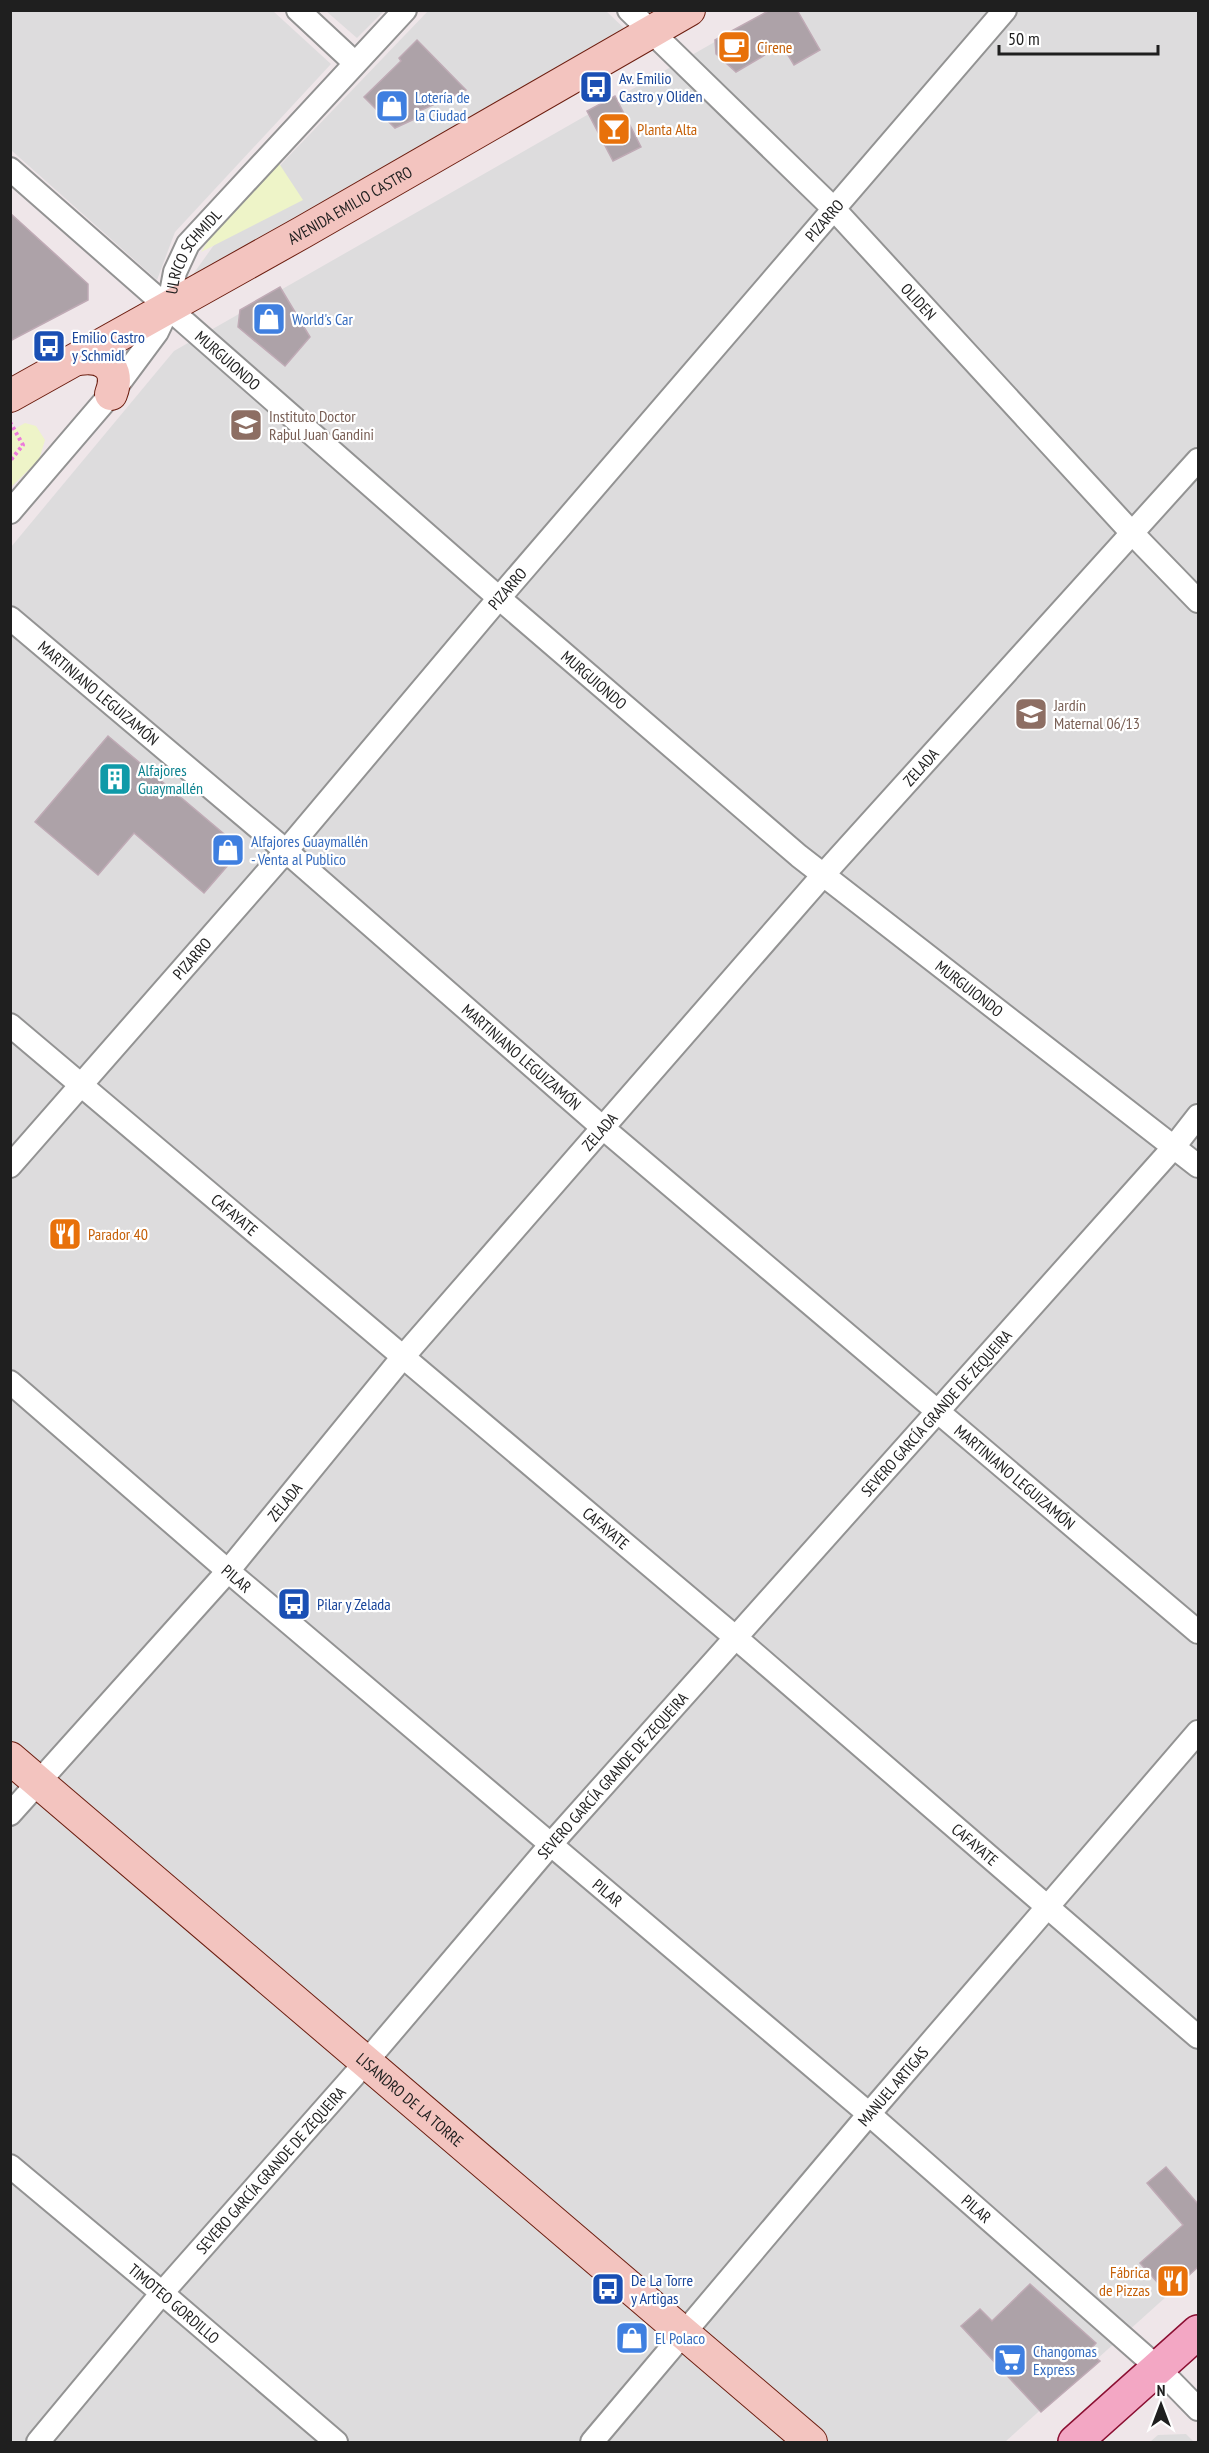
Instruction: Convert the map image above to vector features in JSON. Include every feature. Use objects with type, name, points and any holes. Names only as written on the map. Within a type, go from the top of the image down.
[{"type":"main road","points":[[1075,2442],[1198,2332]]},
{"type":"street","points":[[298,10],[355,63]]},
{"type":"street","name":"ULRICO SCHMIDL","points":[[10,512],[111,394],[157,332],[168,309],[175,272],[188,244],[405,10]]},
{"type":"street","name":"OLIDEN","points":[[629,10],[833,208],[1132,533],[1198,601]]},
{"type":"street","name":"AVENIDA EMILIO CASTRO","points":[[10,396],[168,309],[689,10]]},
{"type":"street","name":"PIZARRO","points":[[10,1166],[286,851],[499,598],[1005,10]]},
{"type":"street","name":"MURGUIONDO","points":[[10,169],[499,598],[799,856],[1198,1166]]},
{"type":"street","points":[[79,359],[90,357],[100,359],[108,365],[114,374],[111,394]]},
{"type":"street","name":"ZELADA","points":[[10,1814],[228,1571],[402,1358],[824,874],[1198,460]]},
{"type":"street","name":"MARTINIANO LEGUIZAMÓN","points":[[10,618],[286,851],[603,1128],[1198,1632]]},
{"type":"street","name":"CAFAYATE","points":[[10,1025],[735,1637],[1198,2037]]},
{"type":"street","name":"SEVERO GARCÍA GRANDE DE ZEQUEIRA","points":[[38,2442],[162,2293],[366,2062],[552,1844],[1173,1148],[1198,1116]]},
{"type":"street","name":"PILAR","points":[[10,1382],[228,1571],[868,2114],[1158,2368],[1198,2409]]},
{"type":"street","name":"MANUEL ARTIGAS","points":[[592,2442],[686,2334],[868,2114],[1198,1731]]},
{"type":"street","name":"LISANDRO DE LA TORRE","points":[[10,1758],[810,2442]]},
{"type":"street","name":"TIMOTEO GORDILLO","points":[[10,2166],[336,2442]]},
{"type":"path","points":[[10,422],[23,445],[10,460]]},
{"type":"shaded area","points":[[11,10],[273,11],[331,64],[175,232],[157,280],[11,150]]},
{"type":"shaded area","points":[[326,11],[384,11],[357,38]]},
{"type":"shaded area","points":[[428,11],[606,11],[624,28],[189,280],[231,221],[285,160]]},
{"type":"shaded area","points":[[769,11],[1198,11],[1198,2268],[1005,2442],[11,2442],[11,547],[174,351]]},
{"type":"shaded area","points":[[1186,2434],[1194,2442],[1150,2442],[1158,2435]]},
{"type":"green space","points":[[278,162],[303,200],[201,252],[210,238]]},
{"type":"green space","points":[[25,423],[36,426],[45,440],[39,460],[11,487],[11,431]]},
{"type":"building","points":[[770,10],[797,10],[820,50],[794,65],[782,45],[736,72],[716,54],[715,40]]},
{"type":"building","points":[[417,40],[466,90],[417,112],[421,116],[395,128],[364,97],[401,61],[399,58]]},
{"type":"building","name":"Planta Alta","points":[[615,96],[641,147],[613,161],[587,111]]},
{"type":"building","points":[[10,213],[88,284],[88,300],[10,341]]},
{"type":"building","name":"World's Car","points":[[280,287],[310,337],[285,366],[238,327],[240,310]]},
{"type":"building","name":"Alfajores Guaymallén","points":[[108,736],[242,849],[204,893],[134,833],[98,875],[35,822]]},
{"type":"building","points":[[1166,2167],[1198,2204],[1198,2267],[1168,2294],[1140,2263],[1183,2225],[1147,2183]]},
{"type":"building","points":[[1030,2284],[1096,2343],[1088,2352],[1100,2361],[1041,2412],[961,2326],[980,2309],[992,2321]]},
{"type":"place","name":"Cirene","points":[[734,47]]},
{"type":"place","name":"Av. Emilio Castro y Oliden","points":[[596,87]]},
{"type":"place","name":"Lotería de la Ciudad","points":[[392,106]]},
{"type":"place","name":"Planta Alta","points":[[614,129]]},
{"type":"place","name":"World's Car","points":[[269,319]]},
{"type":"place","name":"Emilio Castro y Schmidl","points":[[49,346]]},
{"type":"place","name":"Instituto Doctor Raþul Juan Gandini","points":[[246,425]]},
{"type":"place","name":"Jardín Maternal 06/13","points":[[1031,714]]},
{"type":"place","name":"Alfajores Guaymallén","points":[[115,779]]},
{"type":"place","name":"Alfajores Guaymallén - Venta al Publico","points":[[228,850]]},
{"type":"place","name":"Parador 40","points":[[65,1234]]},
{"type":"place","name":"Pilar y Zelada","points":[[294,1604]]},
{"type":"place","name":"Fábrica de Pizzas","points":[[1173,2281]]},
{"type":"place","name":"De La Torre y Artigas","points":[[608,2289]]},
{"type":"place","name":"El Polaco","points":[[632,2338]]},
{"type":"place","name":"Changomas Express","points":[[1010,2360]]}]
